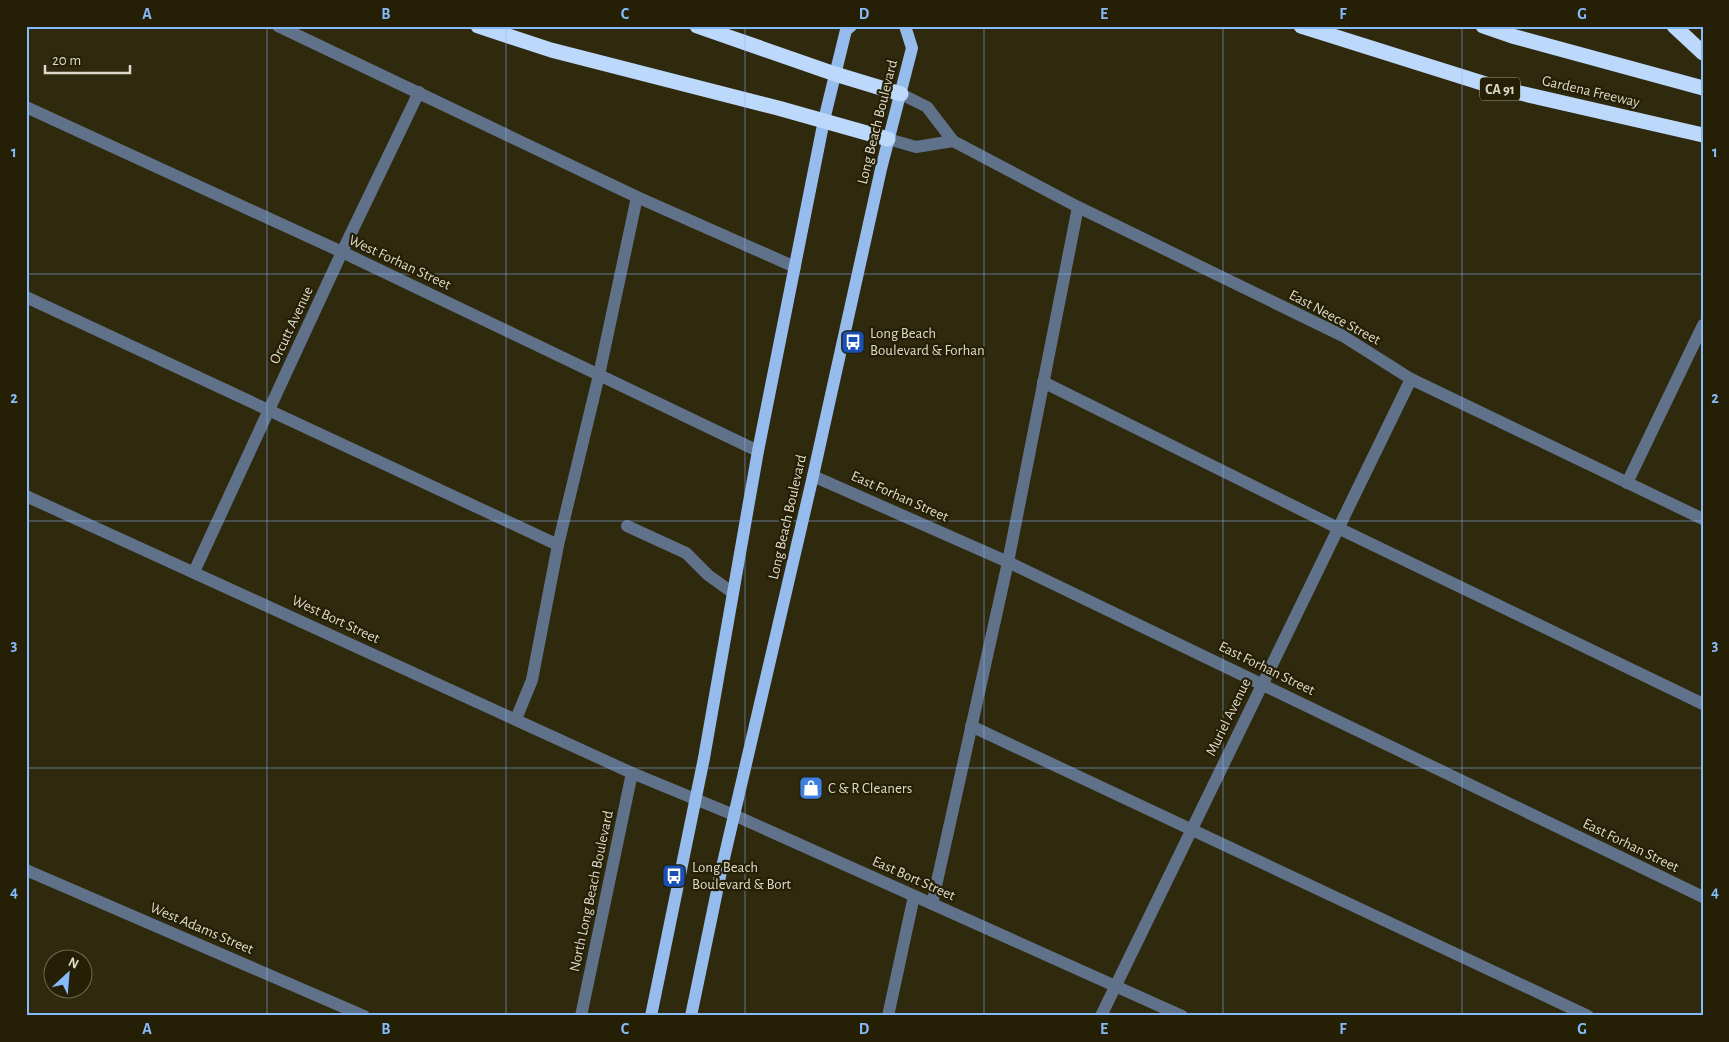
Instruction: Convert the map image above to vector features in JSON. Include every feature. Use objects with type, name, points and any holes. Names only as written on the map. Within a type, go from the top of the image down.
[{"type":"highway","points":[[478,26],[551,50],[888,138]]},
{"type":"highway","points":[[697,26],[835,74],[901,94]]},
{"type":"highway","name":"Gardena Freeway","points":[[1301,26],[1498,88],[1703,135]]},
{"type":"highway","points":[[1483,26],[1512,36],[1703,88]]},
{"type":"highway","points":[[1674,26],[1703,53]]},
{"type":"main road","points":[[651,1016],[696,800],[758,451],[824,120],[846,30],[852,26]]},
{"type":"main road","name":"Long Beach Boulevard","points":[[691,1016],[734,815],[813,476],[888,138],[912,48],[905,26]]},
{"type":"street","points":[[278,26],[637,197],[795,267]]},
{"type":"street","name":"Orcutt Avenue","points":[[194,572],[342,252],[419,92]]},
{"type":"street","name":"East Neece Street","points":[[901,94],[926,107],[953,141],[1078,207],[1343,336],[1411,379],[1703,519]]},
{"type":"street","name":"West Forhan Street","points":[[26,107],[342,252],[758,451]]},
{"type":"street","points":[[888,138],[916,148],[953,141]]},
{"type":"street","points":[[516,719],[532,680],[558,545],[637,197]]},
{"type":"street","points":[[932,904],[1008,562],[1078,207]]},
{"type":"street","points":[[26,297],[558,545]]},
{"type":"street","points":[[1627,482],[1703,326]]},
{"type":"street","name":"Muriel Avenue","points":[[1101,1016],[1411,379]]},
{"type":"street","points":[[1043,382],[1338,528],[1703,704]]},
{"type":"street","name":"East Forhan Street","points":[[813,476],[1008,562],[1703,897]]},
{"type":"street","name":"West Bort Street","points":[[26,496],[632,773]]},
{"type":"street","points":[[628,526],[686,552],[708,575],[733,594]]},
{"type":"street","points":[[971,726],[1588,1016]]},
{"type":"street","name":"East Bort Street","points":[[632,773],[734,815],[1182,1016]]},
{"type":"street","name":"North Long Beach Boulevard","points":[[581,1016],[632,773]]},
{"type":"street","name":"West Adams Street","points":[[26,870],[364,1016]]},
{"type":"street","points":[[888,1016],[914,896]]},
{"type":"place","name":"Long Beach Boulevard & Forhan","points":[[853,342]]},
{"type":"place","name":"C & R Cleaners","points":[[811,788]]},
{"type":"place","name":"Long Beach Boulevard & Bort","points":[[674,876]]}]
